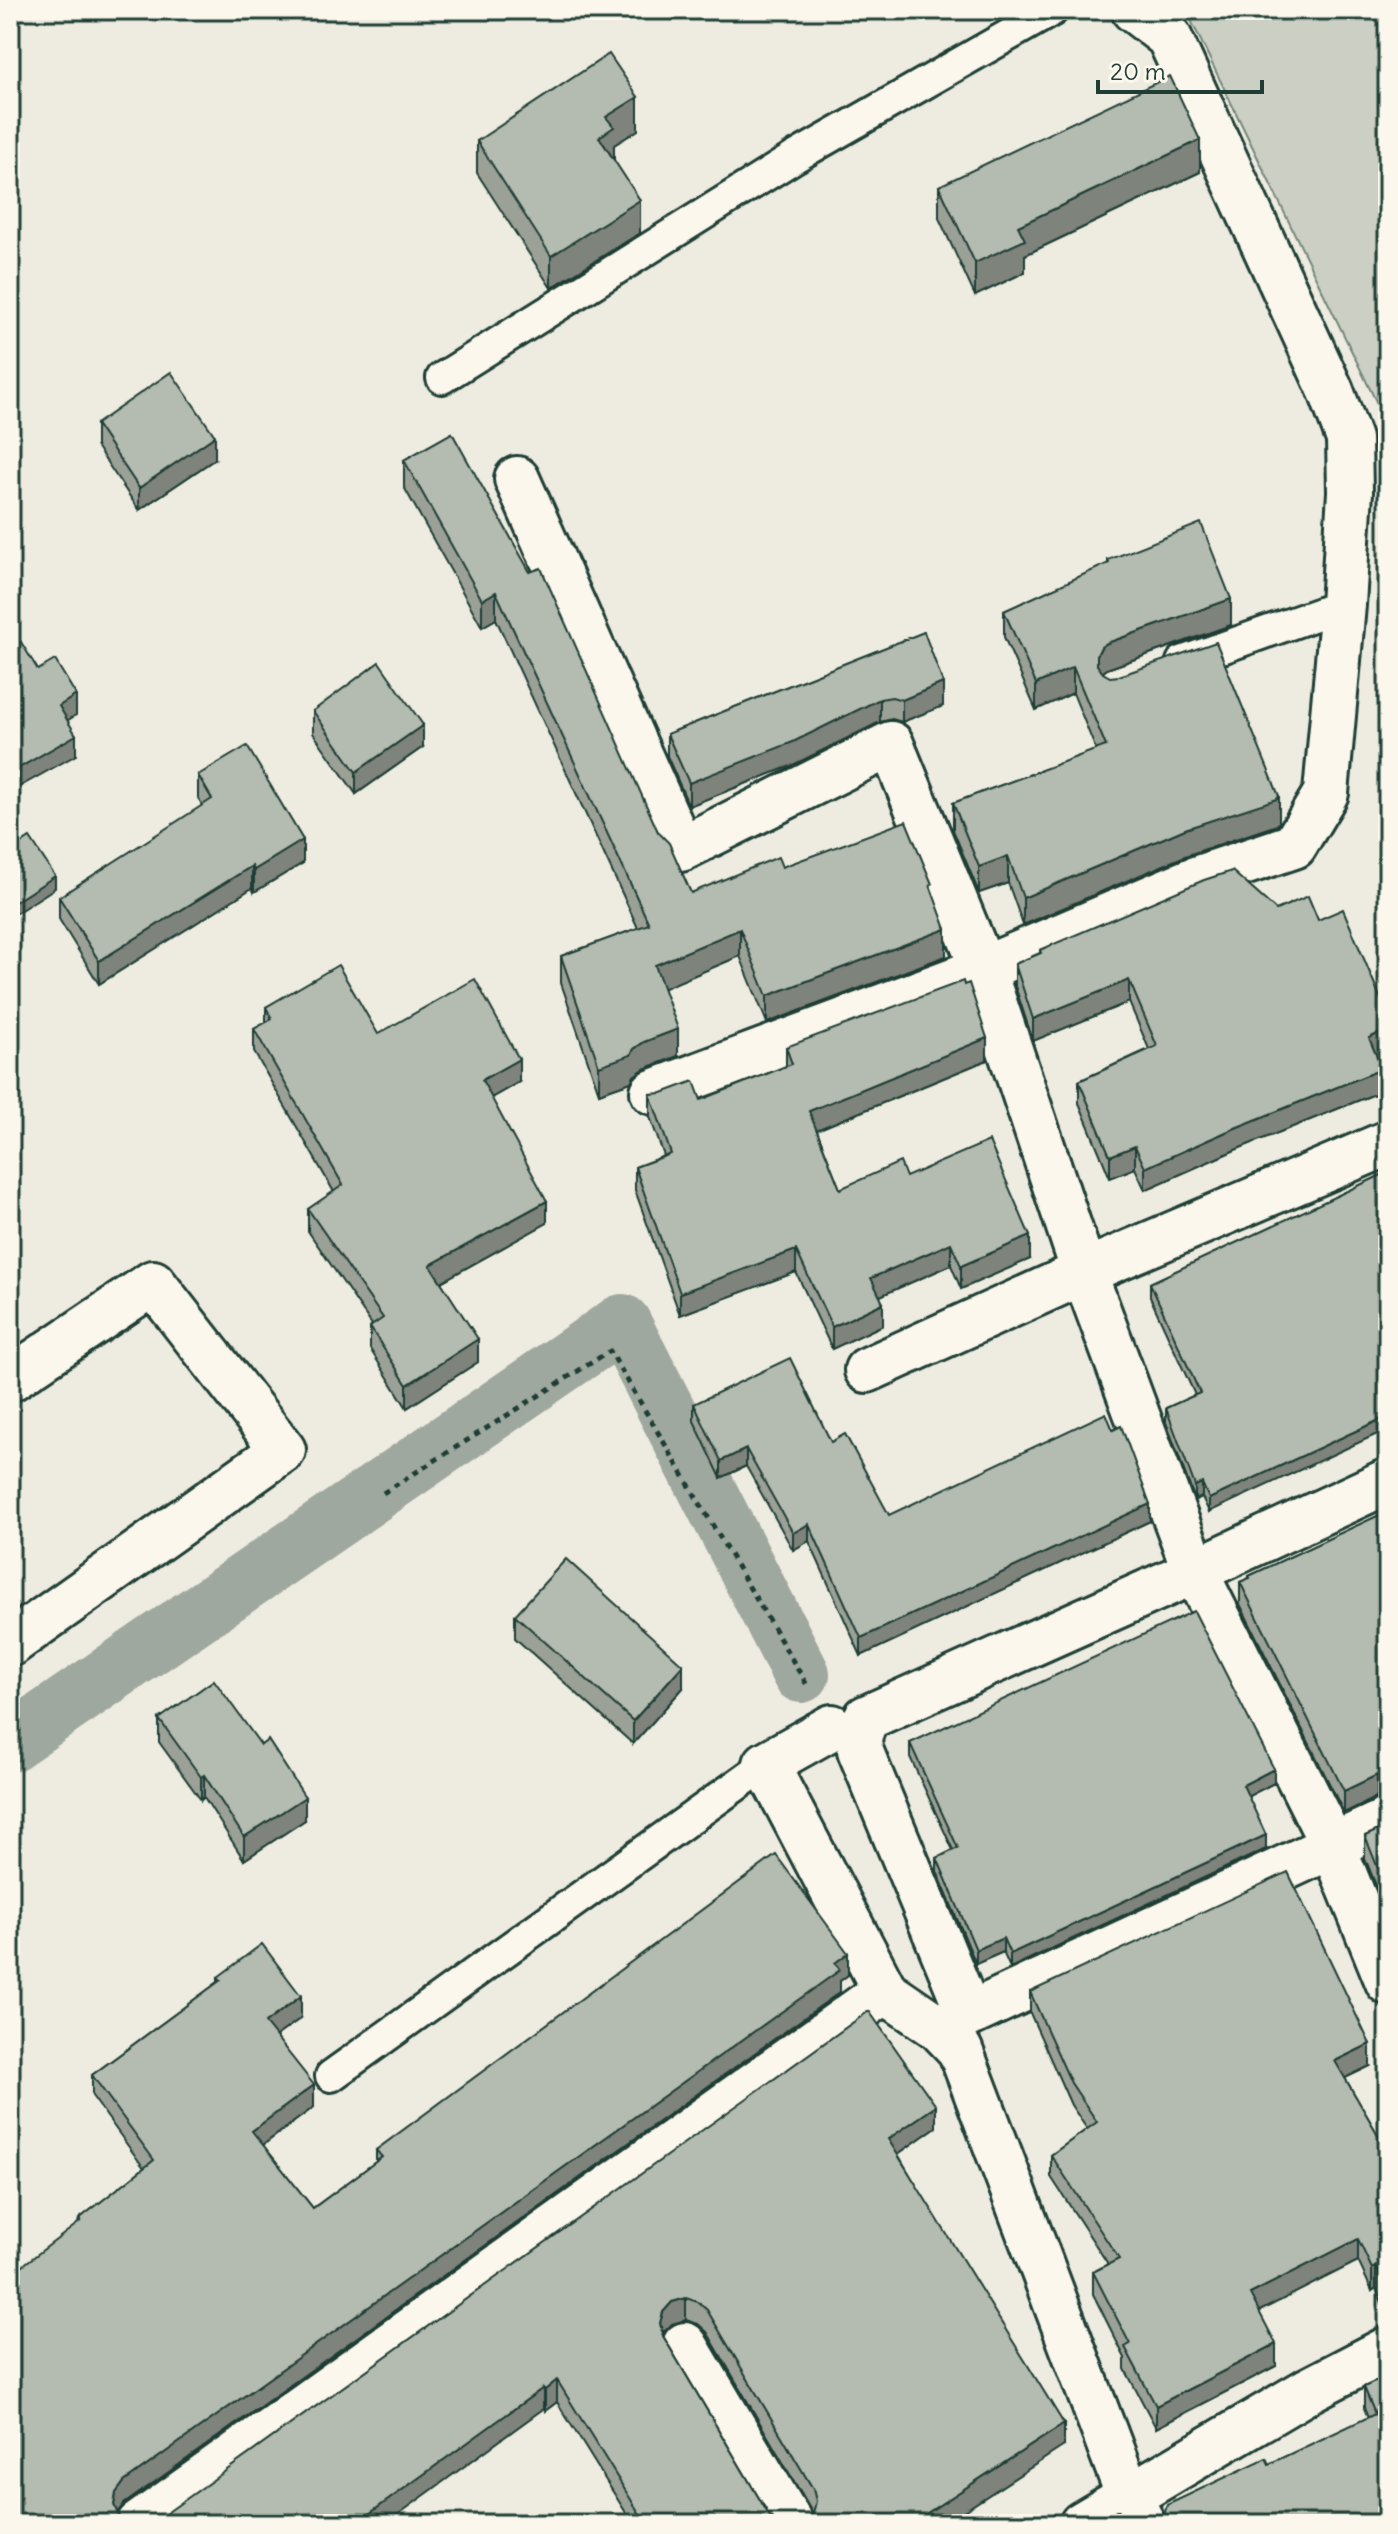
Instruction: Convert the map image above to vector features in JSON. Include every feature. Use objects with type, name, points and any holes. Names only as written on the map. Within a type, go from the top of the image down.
[{"type":"street","points":[[653,1092],[983,969],[1195,879],[1294,846],[1326,793],[1343,605],[1350,492],[1349,439],[1331,391],[1169,37],[1134,10]]},
{"type":"street","points":[[517,479],[681,849],[891,744],[983,969],[1084,1272],[1195,1571],[1333,1846],[1388,1982]]},
{"type":"street","points":[[867,1370],[1084,1272],[1388,1143]]},
{"type":"street","points":[[10,1379],[153,1283],[283,1450],[10,1644]]},
{"type":"street","points":[[1136,2510],[960,2050],[954,2021],[860,1750],[859,1737],[866,1718],[1388,1481]]},
{"type":"street","points":[[832,1727],[766,1764],[885,1991],[954,2021],[1388,1820]]},
{"type":"street","points":[[139,2524],[885,1991]]},
{"type":"street","points":[[685,2345],[791,2524]]},
{"type":"street","points":[[1082,2524],[1136,2510],[1309,2390],[1388,2349]]},
{"type":"lane","points":[[442,378],[795,157],[1053,10]]},
{"type":"lane","points":[[1157,671],[1343,605]]},
{"type":"lane","points":[[331,2076],[766,1764]]},
{"type":"path","points":[[383,1493],[610,1351],[832,1727]]},
{"type":"shaded area","points":[[1186,10],[1388,10],[1388,426]]},
{"type":"building","points":[[609,54],[638,97],[606,117],[614,127],[599,137],[640,200],[551,256],[477,141]]},
{"type":"building","points":[[1170,76],[1200,140],[1018,226],[1025,240],[975,263],[939,186]]},
{"type":"building","points":[[171,372],[215,436],[139,488],[96,424]]},
{"type":"building","points":[[452,433],[530,572],[541,568],[658,832],[669,843],[691,893],[778,857],[782,867],[906,821],[932,884],[946,929],[767,996],[740,929],[655,965],[678,1029],[644,1042],[631,1055],[599,1066],[561,956],[649,924],[496,592],[482,600],[404,460]]},
{"type":"building","points":[[1201,523],[1231,599],[1107,643],[1097,655],[1097,665],[1110,677],[1119,676],[1216,642],[1279,796],[1185,829],[1023,898],[1008,856],[979,867],[953,803],[1106,746],[1073,667],[1036,684],[1004,611],[1109,563],[1108,560]]},
{"type":"building","points":[[924,632],[943,683],[902,700],[892,697],[880,699],[793,742],[689,783],[667,734]]},
{"type":"building","points":[[21,642],[38,670],[55,660],[76,695],[59,706],[76,735],[10,773],[10,649]]},
{"type":"building","points":[[379,662],[423,725],[356,772],[313,711]]},
{"type":"building","points":[[247,746],[303,840],[254,870],[252,866],[99,961],[59,897],[212,799],[198,775]]},
{"type":"building","points":[[30,838],[55,876],[10,905],[10,851]]},
{"type":"building","points":[[1232,871],[1276,910],[1308,896],[1318,920],[1343,909],[1388,1016],[1388,1029],[1369,1038],[1382,1069],[1145,1168],[1135,1146],[1110,1156],[1079,1081],[1157,1046],[1129,980],[1033,1019],[1015,964],[1041,953],[1040,950]]},
{"type":"building","points":[[338,965],[378,1034],[475,979],[519,1059],[482,1080],[547,1201],[430,1265],[478,1339],[407,1385],[370,1327],[383,1318],[308,1209],[343,1185],[254,1029],[272,1019],[266,1007]]},
{"type":"building","points":[[963,981],[964,985],[969,983],[987,1038],[809,1111],[840,1189],[900,1162],[906,1177],[989,1141],[1030,1236],[961,1266],[951,1243],[871,1278],[883,1303],[832,1327],[796,1250],[680,1293],[635,1167],[671,1154],[650,1094],[662,1093],[694,1081],[701,1100],[792,1064],[786,1047]]},
{"type":"building","points":[[1388,1172],[1388,1416],[1209,1499],[1202,1483],[1195,1486],[1166,1408],[1200,1393],[1150,1283]]},
{"type":"building","points":[[790,1358],[831,1442],[845,1434],[889,1515],[1106,1413],[1113,1430],[1121,1426],[1150,1504],[861,1638],[809,1524],[793,1533],[746,1449],[721,1461],[694,1404]]},
{"type":"building","points":[[1388,1511],[1388,1774],[1377,1775],[1344,1791],[1240,1582]]},
{"type":"building","points":[[566,1559],[683,1665],[633,1721],[515,1615]]},
{"type":"building","points":[[1194,1611],[1274,1769],[1243,1785],[1266,1835],[1010,1954],[1003,1938],[976,1950],[937,1858],[958,1848],[910,1743]]},
{"type":"building","points":[[214,1680],[261,1745],[268,1740],[305,1797],[244,1837],[204,1775],[201,1777],[159,1719]]},
{"type":"building","points":[[1388,1826],[1388,1887],[1386,1888],[1365,1836]]},
{"type":"building","points":[[776,1855],[848,1953],[835,1963],[840,1970],[124,2482],[116,2493],[114,2505],[119,2517],[128,2524],[10,2524],[10,2275],[154,2160],[92,2075],[221,1980],[218,1977],[262,1944],[301,1996],[265,2023],[314,2085],[252,2131],[313,2208],[382,2157],[376,2150]]},
{"type":"building","points":[[1288,1872],[1370,2044],[1335,2061],[1384,2145],[1388,2143],[1388,2288],[1385,2289],[1376,2266],[1372,2269],[1358,2239],[1250,2294],[1276,2344],[1156,2406],[1125,2347],[1130,2344],[1093,2272],[1119,2259],[1051,2155],[1097,2122],[1071,2083],[1030,1992]]},
{"type":"building","points":[[869,2011],[936,2106],[888,2139],[1064,2424],[910,2524],[803,2524],[813,2514],[816,2501],[813,2489],[707,2310],[698,2302],[686,2298],[672,2302],[663,2312],[660,2323],[663,2336],[769,2515],[779,2524],[646,2524],[557,2380],[355,2524],[150,2524],[154,2522]]},
{"type":"building","points":[[1388,2376],[1388,2524],[1154,2524],[1164,2516],[1167,2505],[1266,2458],[1269,2464],[1375,2414],[1364,2387]]},
{"type":"building","points":[[1118,2510],[1128,2524],[1094,2524]]},
{"type":"waterway","points":[[10,1743],[622,1323],[801,1674]]}]
